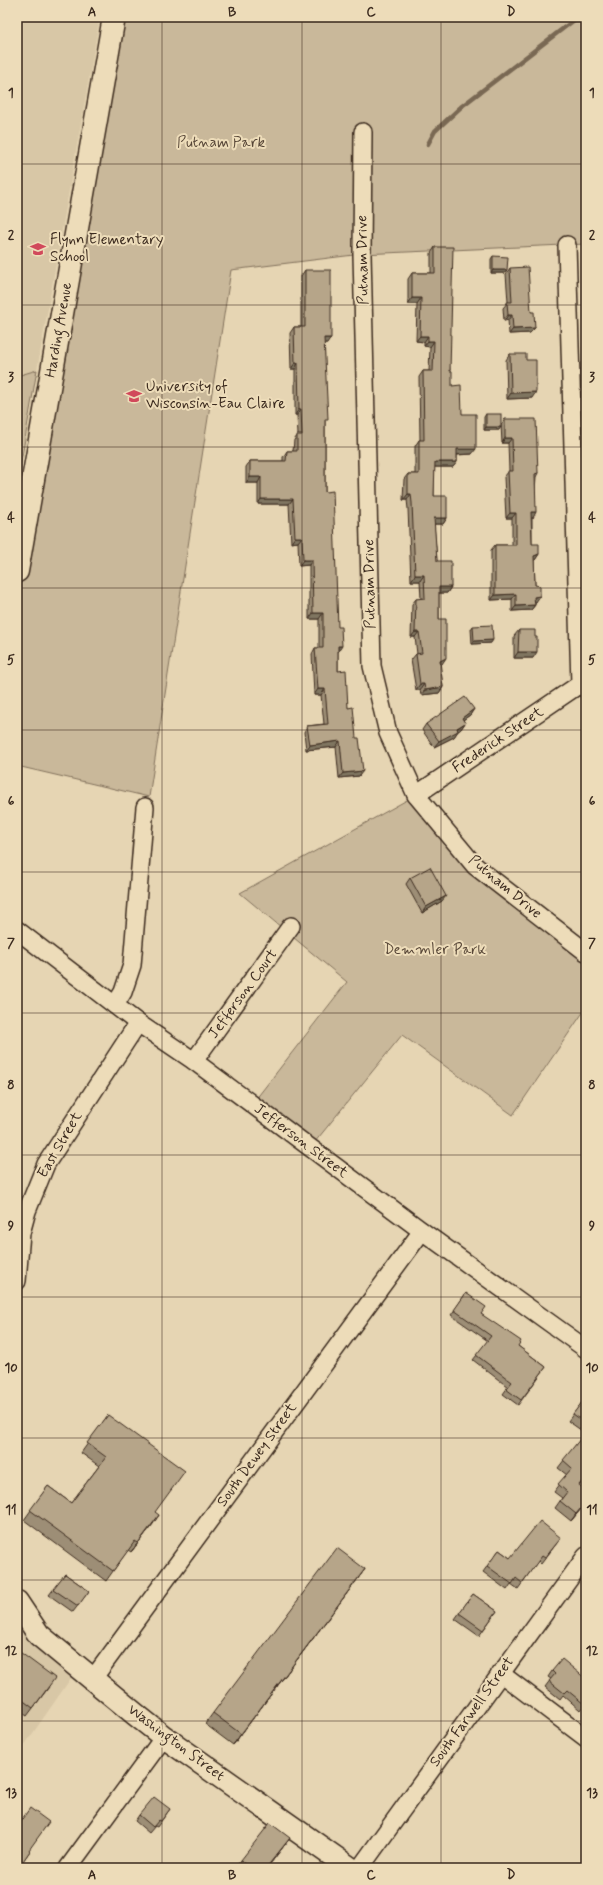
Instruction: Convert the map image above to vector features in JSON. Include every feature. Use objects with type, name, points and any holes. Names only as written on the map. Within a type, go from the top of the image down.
[{"type":"main road","name":"Harding Avenue","points":[[17,572],[114,17]]},
{"type":"main road","name":"Washington Street","points":[[17,1602],[40,1635],[92,1680],[164,1737],[350,1868]]},
{"type":"street","name":"Putnam Drive","points":[[363,132],[362,254],[372,666],[388,733],[416,795],[476,866],[586,952]]},
{"type":"street","points":[[568,245],[583,687]]},
{"type":"street","name":"Frederick Street","points":[[416,795],[583,687]]},
{"type":"street","points":[[115,1005],[123,992],[132,965],[145,807]]},
{"type":"street","name":"Jefferson Court","points":[[194,1061],[291,926]]},
{"type":"street","name":"Jefferson Street","points":[[17,930],[138,1023],[194,1061],[422,1231],[586,1349]]},
{"type":"street","name":"East Street","points":[[17,1281],[21,1233],[27,1210],[46,1164],[138,1023]]},
{"type":"street","name":"South Dewey Street","points":[[92,1680],[422,1231]]},
{"type":"street","name":"South Farwell Street","points":[[360,1868],[586,1556]]},
{"type":"street","points":[[500,1674],[586,1738]]},
{"type":"street","points":[[68,1868],[164,1737]]},
{"type":"shaded area","name":"Flynn Elementary School","points":[[17,17],[100,17],[37,370],[17,376]]},
{"type":"shaded area","points":[[17,1602],[78,1668],[17,1756]]},
{"type":"green space","name":"Putnam Park","points":[[114,17],[586,17],[586,244],[362,254],[231,270],[149,797],[17,766],[17,571]]},
{"type":"green space","points":[[37,370],[17,485],[17,376]]},
{"type":"green space","name":"Demmler Park","points":[[416,795],[475,866],[586,952],[586,1008],[513,1115],[402,1035],[310,1148],[252,1104],[347,982],[240,893]]},
{"type":"building","points":[[435,247],[453,247],[450,371],[452,371],[452,386],[461,385],[462,414],[476,414],[476,449],[457,449],[457,462],[435,462],[434,496],[447,496],[447,518],[434,518],[437,561],[451,561],[451,587],[439,587],[439,619],[446,619],[446,658],[440,661],[443,687],[425,690],[424,684],[420,684],[416,654],[422,653],[419,632],[415,632],[416,599],[425,598],[424,575],[415,575],[412,503],[411,494],[408,494],[408,474],[419,474],[419,440],[424,440],[423,371],[433,371],[434,341],[428,341],[428,336],[420,336],[421,298],[412,298],[412,273],[435,273]]},
{"type":"building","points":[[493,256],[508,257],[507,270],[493,270]]},
{"type":"building","points":[[528,267],[531,312],[534,312],[535,328],[513,329],[512,315],[508,315],[507,302],[512,302],[510,268]]},
{"type":"building","points":[[305,270],[331,270],[331,338],[324,338],[328,419],[325,419],[325,492],[333,491],[338,627],[341,627],[342,646],[338,646],[338,671],[346,670],[348,708],[353,707],[356,738],[359,738],[363,771],[343,773],[340,741],[310,745],[307,726],[328,724],[325,689],[318,689],[315,648],[323,648],[323,613],[313,613],[312,560],[303,560],[302,537],[295,537],[293,499],[261,499],[261,477],[250,477],[250,461],[286,461],[287,451],[297,451],[297,435],[302,435],[301,409],[299,409],[298,363],[295,363],[294,327],[305,327]]},
{"type":"building","points":[[510,354],[526,354],[526,360],[536,360],[536,392],[511,393]]},
{"type":"building","points":[[486,414],[501,414],[501,427],[486,427]]},
{"type":"building","points":[[505,419],[536,419],[538,473],[535,474],[536,512],[531,512],[532,544],[539,544],[539,554],[534,556],[535,585],[540,586],[540,596],[534,597],[535,605],[516,606],[516,594],[495,595],[495,545],[516,545],[516,513],[510,513],[508,471],[513,471],[512,438],[505,438]]},
{"type":"building","points":[[492,625],[493,640],[474,641],[473,626]]},
{"type":"building","points":[[519,630],[535,630],[535,637],[537,637],[537,652],[518,652]]},
{"type":"building","points":[[465,697],[474,709],[462,718],[465,723],[457,728],[458,731],[439,741],[426,724]]},
{"type":"building","points":[[430,867],[446,896],[426,907],[410,878]]},
{"type":"building","points":[[466,1293],[486,1307],[481,1314],[521,1341],[518,1346],[546,1367],[521,1400],[506,1389],[512,1382],[476,1355],[491,1336],[454,1310]]},
{"type":"building","points":[[586,1397],[586,1423],[573,1414]]},
{"type":"building","points":[[108,1415],[185,1471],[155,1512],[159,1515],[138,1543],[135,1541],[113,1571],[30,1510],[48,1486],[71,1503],[106,1457],[87,1443]]},
{"type":"building","points":[[586,1432],[586,1477],[579,1485],[586,1491],[586,1502],[576,1514],[560,1501],[567,1492],[558,1484],[572,1468],[563,1460]]},
{"type":"building","points":[[540,1521],[561,1538],[545,1558],[542,1556],[522,1583],[516,1578],[512,1584],[487,1566],[499,1550],[510,1558]]},
{"type":"building","points":[[337,1548],[365,1569],[241,1734],[213,1713]]},
{"type":"building","points":[[65,1574],[89,1591],[78,1606],[53,1589]]},
{"type":"building","points":[[473,1594],[497,1611],[483,1630],[459,1613]]},
{"type":"building","points":[[17,1650],[55,1678],[33,1708],[17,1696]]},
{"type":"building","points":[[562,1659],[586,1679],[586,1702],[584,1704],[567,1690],[564,1693],[549,1681],[555,1674],[552,1671]]},
{"type":"building","points":[[154,1797],[170,1809],[161,1821],[159,1820],[153,1827],[139,1815]]},
{"type":"building","points":[[30,1808],[49,1822],[21,1864],[18,1861],[17,1863],[17,1826]]},
{"type":"building","points":[[270,1823],[290,1838],[266,1868],[251,1868],[241,1860]]},
{"type":"waterway","points":[[428,144],[435,131],[462,106],[578,17]]},
{"type":"place","name":"Flynn Elementary School","points":[[38,249]]},
{"type":"place","name":"University of Wisconsin-Eau Claire","points":[[134,396]]}]
